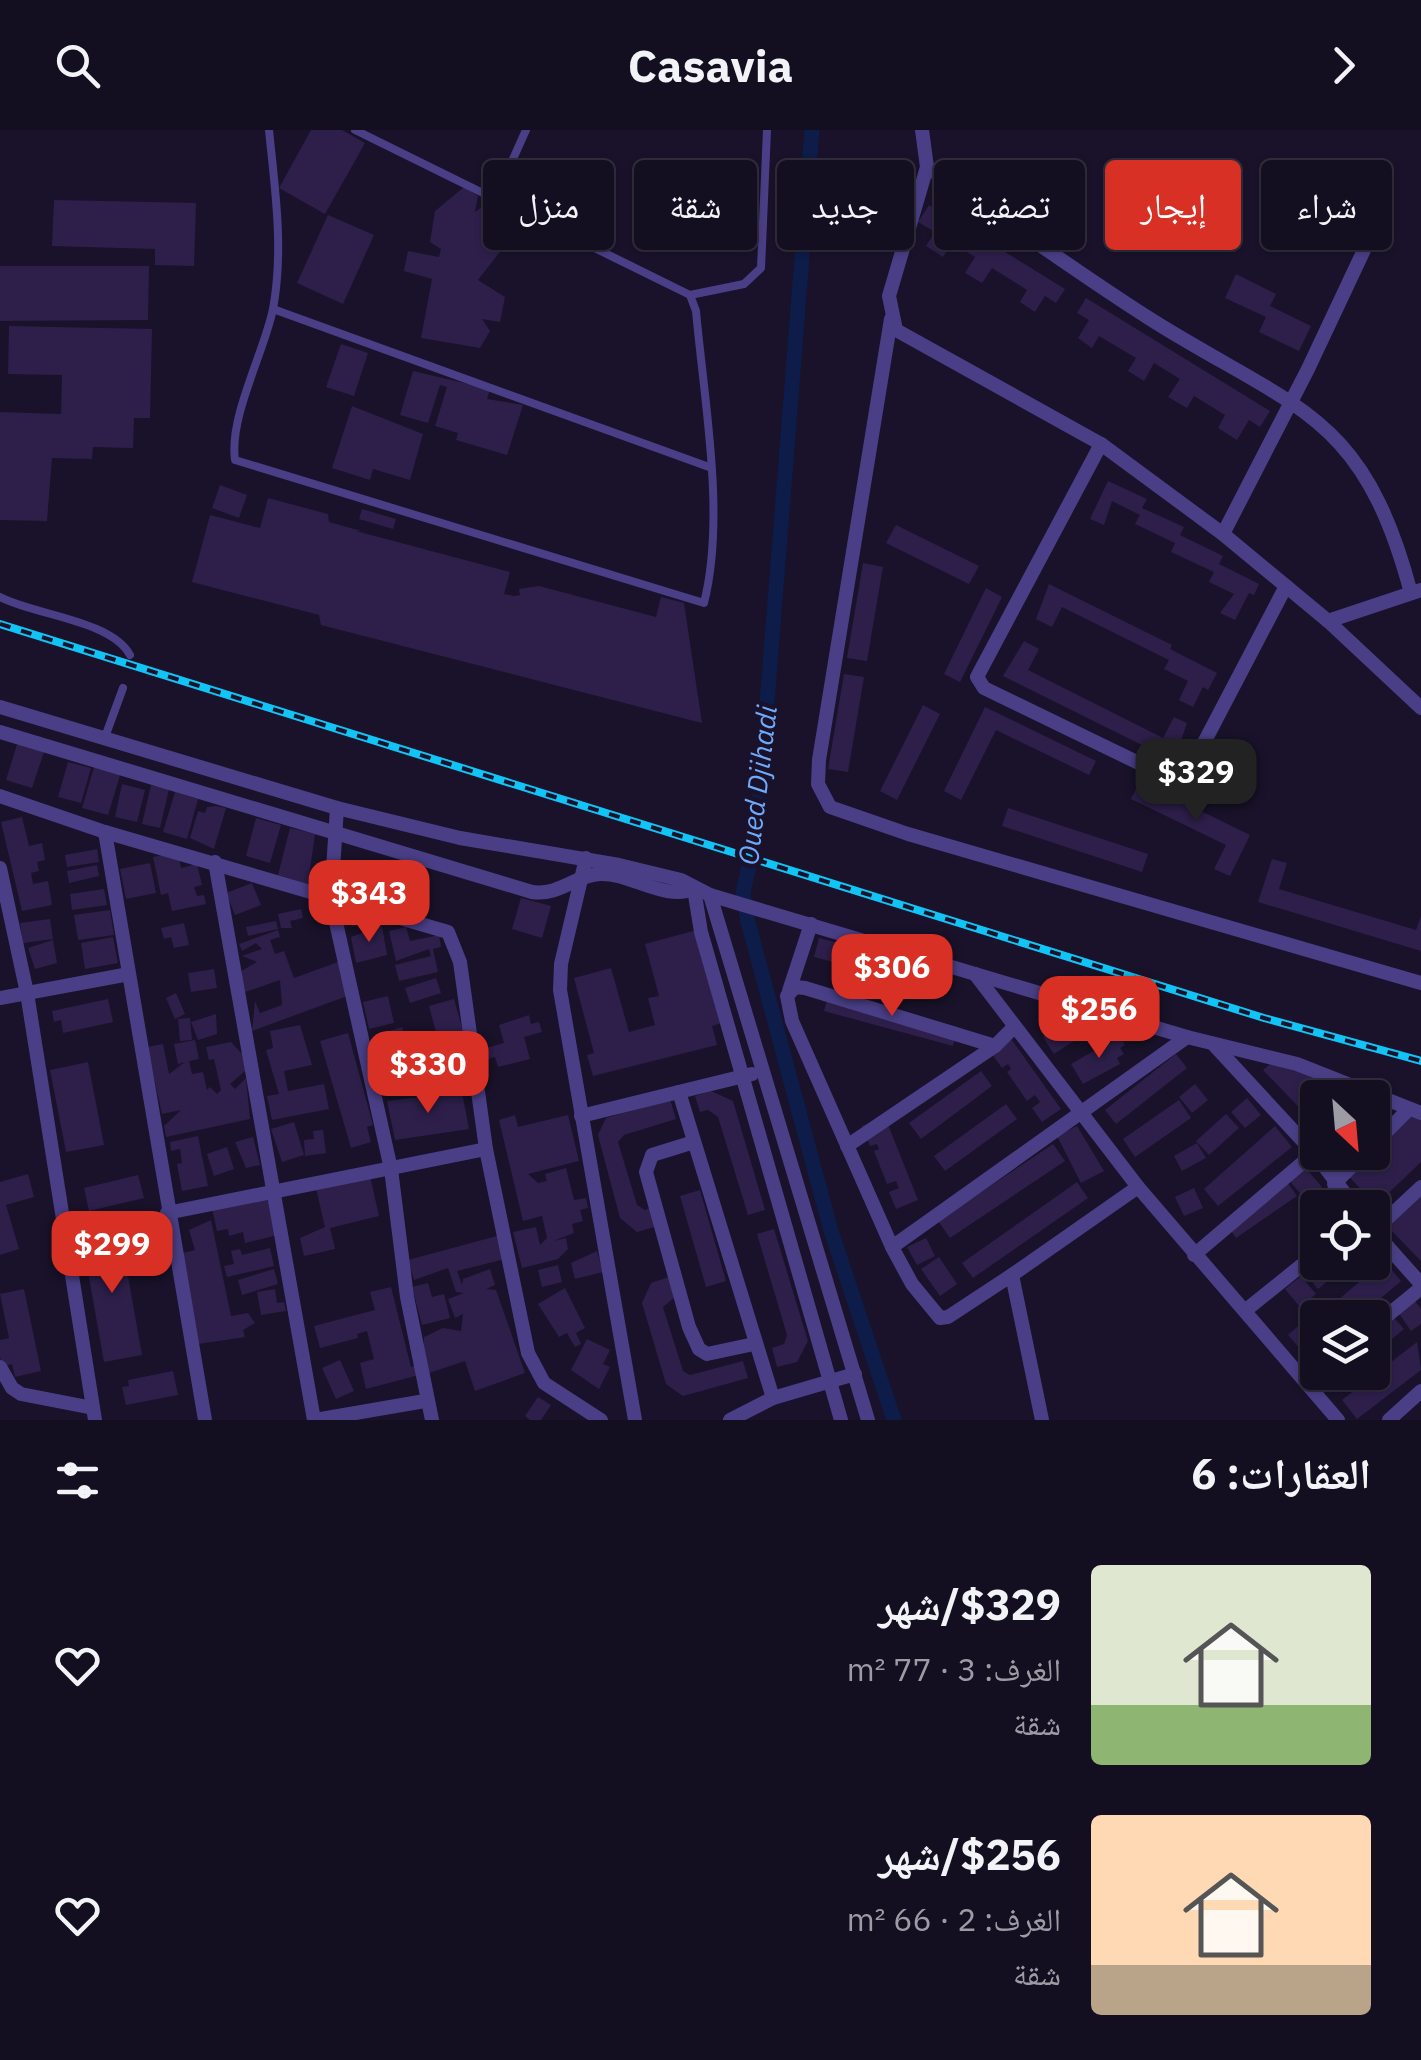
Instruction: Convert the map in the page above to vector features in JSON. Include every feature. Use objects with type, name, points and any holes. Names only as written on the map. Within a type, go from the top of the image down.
[{"type":"street","points":[[922,130],[927,167],[890,296],[891,319],[833,655],[819,760],[822,798],[830,807],[908,834],[1421,983]]},
{"type":"street","points":[[927,167],[1155,322],[1292,400],[1338,440],[1381,501],[1416,592],[1328,621]]},
{"type":"street","points":[[1223,534],[1364,250]]},
{"type":"street","points":[[891,319],[896,330],[911,340],[1101,444],[1223,534],[1328,621],[1421,708]]},
{"type":"street","points":[[1101,444],[976,677],[984,688],[1147,767],[1185,779],[1286,586]]},
{"type":"street","points":[[0,707],[337,808],[460,838],[586,858],[681,880],[694,890],[726,900],[1188,1037],[1297,1064],[1415,1112],[1390,1132]]},
{"type":"street","points":[[0,732],[532,892],[562,891],[604,874],[677,892],[694,890]]},
{"type":"street","points":[[0,796],[332,900],[433,925],[453,937],[516,1310],[536,1373],[544,1384],[601,1420]]},
{"type":"street","points":[[337,808],[332,900],[391,1170],[425,1401],[432,1420]]},
{"type":"street","points":[[105,832],[205,1420]]},
{"type":"street","points":[[586,858],[560,964],[560,990],[635,1420]]},
{"type":"street","points":[[215,862],[233,976],[257,1085],[270,1193],[315,1420],[425,1401]]},
{"type":"street","points":[[0,868],[27,993],[94,1414],[6,1392],[0,1367]]},
{"type":"street","points":[[694,890],[700,932],[841,1420]]},
{"type":"street","points":[[710,895],[868,1420]]},
{"type":"street","points":[[811,924],[789,991],[792,1022],[892,1247],[912,1284],[940,1318],[954,1314],[1138,1187]]},
{"type":"street","points":[[0,998],[129,974]]},
{"type":"street","points":[[975,974],[1138,1187],[1194,1254],[1300,1363]]},
{"type":"street","points":[[789,991],[805,988],[868,1004],[995,1046]]},
{"type":"street","points":[[847,1146],[995,1046],[1013,1028]]},
{"type":"street","points":[[892,1247],[1188,1037]]},
{"type":"street","points":[[1213,1044],[1300,1138]]},
{"type":"street","points":[[581,1116],[762,1072]]},
{"type":"street","points":[[679,1092],[772,1398]]},
{"type":"street","points":[[694,1142],[652,1155],[646,1172],[689,1327],[707,1354],[754,1344]]},
{"type":"street","points":[[167,1213],[486,1149]]},
{"type":"street","points":[[1194,1254],[1300,1165]]},
{"type":"street","points":[[1325,1170],[1340,1190]]},
{"type":"street","points":[[1334,1184],[1348,1170]]},
{"type":"street","points":[[1390,1215],[1421,1187]]},
{"type":"street","points":[[1390,1250],[1421,1286],[1390,1313]]},
{"type":"street","points":[[1246,1310],[1300,1266]]},
{"type":"street","points":[[1012,1274],[1042,1420]]},
{"type":"street","points":[[730,1420],[772,1398],[855,1374]]},
{"type":"street","points":[[1321,1390],[1338,1420]]},
{"type":"street","points":[[1389,1420],[1421,1391]]},
{"type":"lane","points":[[269,130],[280,240],[273,308],[234,452],[238,462],[704,603],[713,568],[709,467],[696,311],[690,295]]},
{"type":"lane","points":[[355,130],[483,193]]},
{"type":"lane","points":[[513,160],[526,130]]},
{"type":"lane","points":[[599,250],[690,295],[744,284],[761,268],[767,130]]},
{"type":"lane","points":[[273,308],[709,467]]},
{"type":"lane","points":[[0,597],[96,629],[120,642],[130,655]]},
{"type":"lane","points":[[105,737],[123,688]]},
{"type":"building","points":[[311,130],[342,130],[365,143],[325,214],[279,188]]},
{"type":"building","points":[[464,187],[478,196],[475,212],[483,206],[483,250],[501,250],[478,280],[505,297],[500,322],[482,319],[490,331],[480,348],[421,338],[432,279],[404,271],[408,251],[439,257],[441,249],[430,242],[435,211]]},
{"type":"building","points":[[54,200],[196,203],[194,266],[155,265],[155,249],[52,246]]},
{"type":"building","points":[[929,205],[934,208],[934,231],[918,222]]},
{"type":"building","points":[[328,215],[374,235],[343,304],[297,283]]},
{"type":"building","points":[[934,234],[934,250],[948,250],[943,257],[926,246]]},
{"type":"building","points":[[964,250],[1002,250],[1065,289],[1056,303],[1045,296],[1035,312],[1020,302],[1027,290],[992,268],[982,283],[965,273],[975,257]]},
{"type":"building","points":[[0,266],[149,266],[148,320],[0,321]]},
{"type":"building","points":[[1236,274],[1276,294],[1270,306],[1311,326],[1299,351],[1259,332],[1266,317],[1225,298]]},
{"type":"building","points":[[1086,298],[1270,411],[1260,427],[1249,420],[1237,440],[1218,428],[1225,415],[1194,396],[1187,408],[1168,397],[1180,379],[1154,363],[1144,381],[1128,371],[1136,358],[1099,336],[1092,348],[1078,338],[1089,320],[1077,313]]},
{"type":"building","points":[[9,326],[152,329],[150,418],[134,418],[133,448],[93,447],[92,459],[52,458],[47,521],[0,520],[0,412],[61,414],[62,375],[8,374]]},
{"type":"building","points":[[341,344],[368,353],[354,396],[326,387]]},
{"type":"building","points":[[413,371],[490,389],[487,399],[523,405],[507,455],[456,440],[458,433],[435,426],[447,387],[440,385],[428,423],[400,415]]},
{"type":"building","points":[[352,406],[423,434],[410,480],[373,469],[370,480],[332,468]]},
{"type":"building","points":[[1108,481],[1147,499],[1142,508],[1184,527],[1180,535],[1223,556],[1219,564],[1259,584],[1254,595],[1249,593],[1235,620],[1220,613],[1234,594],[1209,582],[1214,572],[1171,552],[1175,543],[1135,524],[1140,515],[1112,501],[1104,525],[1090,519]]},
{"type":"building","points":[[220,485],[247,495],[239,518],[212,508]]},
{"type":"building","points":[[268,498],[328,514],[329,522],[361,531],[356,531],[510,572],[504,594],[520,595],[519,589],[539,586],[656,617],[661,597],[684,603],[702,723],[321,625],[319,615],[192,582],[210,515],[260,528]]},
{"type":"building","points":[[362,509],[396,519],[393,529],[359,519]]},
{"type":"building","points":[[896,525],[979,566],[969,584],[886,543]]},
{"type":"building","points":[[863,563],[883,567],[867,661],[847,658]]},
{"type":"building","points":[[1049,584],[1172,645],[1170,649],[1217,673],[1208,690],[1203,687],[1193,707],[1179,700],[1188,681],[1164,669],[1169,660],[1062,607],[1052,627],[1036,619]]},
{"type":"building","points":[[986,588],[1002,597],[960,682],[944,674]]},
{"type":"building","points":[[1024,641],[1039,649],[1028,670],[1163,738],[1174,717],[1187,723],[1174,761],[1003,676]]},
{"type":"building","points":[[844,674],[864,677],[848,772],[828,769]]},
{"type":"building","points":[[923,705],[940,714],[897,800],[880,791]]},
{"type":"building","points":[[985,707],[1096,761],[1089,775],[996,730],[961,800],[944,791]]},
{"type":"building","points":[[18,741],[45,749],[32,788],[6,780]]},
{"type":"building","points":[[68,762],[91,768],[81,803],[58,797]]},
{"type":"building","points":[[95,764],[121,772],[108,815],[82,808]]},
{"type":"building","points":[[1140,781],[1250,835],[1230,876],[1214,869],[1226,845],[1131,799]]},
{"type":"building","points":[[122,784],[145,790],[137,822],[115,817]]},
{"type":"building","points":[[151,785],[169,789],[160,828],[142,824]]},
{"type":"building","points":[[175,792],[198,799],[187,839],[163,832]]},
{"type":"building","points":[[207,807],[226,808],[214,849],[190,838],[198,811],[205,813]]},
{"type":"building","points":[[1008,808],[1148,854],[1142,872],[1002,826]]},
{"type":"building","points":[[22,817],[29,846],[42,843],[45,860],[37,862],[39,871],[31,873],[33,884],[48,881],[52,905],[22,911],[1,822]]},
{"type":"building","points":[[256,818],[281,825],[270,863],[246,856]]},
{"type":"building","points":[[290,828],[315,834],[308,884],[278,875]]},
{"type":"building","points":[[97,849],[99,862],[67,867],[65,855]]},
{"type":"building","points":[[178,852],[181,868],[197,864],[202,885],[194,887],[197,896],[204,895],[206,904],[172,911],[168,893],[161,895],[153,857]]},
{"type":"building","points":[[1272,859],[1287,863],[1279,889],[1416,930],[1421,916],[1421,951],[1258,902]]},
{"type":"building","points":[[150,863],[156,893],[126,899],[120,869]]},
{"type":"building","points":[[97,865],[99,876],[69,883],[67,871]]},
{"type":"building","points":[[252,883],[261,905],[235,915],[226,893]]},
{"type":"building","points":[[104,889],[107,905],[72,910],[70,894]]},
{"type":"building","points":[[521,898],[551,906],[542,938],[512,929]]},
{"type":"building","points":[[301,909],[303,918],[290,921],[292,928],[281,928],[278,914]]},
{"type":"building","points":[[110,910],[114,935],[78,940],[74,915]]},
{"type":"building","points":[[50,919],[53,939],[23,943],[20,923]]},
{"type":"building","points":[[276,921],[278,929],[248,936],[246,927]]},
{"type":"building","points":[[184,923],[189,945],[174,948],[171,937],[164,939],[161,928]]},
{"type":"building","points":[[382,926],[387,955],[356,963],[351,937]]},
{"type":"building","points":[[406,927],[410,941],[439,935],[441,947],[433,949],[438,972],[399,981],[395,965],[431,956],[429,949],[396,961],[389,931]]},
{"type":"building","points":[[278,930],[280,937],[270,940],[275,954],[284,951],[294,978],[338,962],[350,995],[252,1031],[255,1001],[260,1013],[282,1005],[280,980],[245,992],[238,973],[257,962],[242,956],[262,949],[256,943],[242,951],[239,944]]},
{"type":"building","points":[[697,930],[722,1023],[712,1026],[717,1045],[593,1076],[587,1055],[594,1053],[574,978],[611,968],[629,1032],[655,1025],[648,998],[659,996],[645,944]]},
{"type":"building","points":[[113,937],[118,963],[85,969],[81,943]]},
{"type":"building","points":[[819,938],[948,972],[944,991],[814,957]]},
{"type":"building","points":[[53,940],[57,963],[35,969],[28,948]]},
{"type":"building","points":[[214,969],[217,988],[191,992],[188,973]]},
{"type":"building","points":[[436,978],[441,993],[410,1003],[405,988]]},
{"type":"building","points":[[176,993],[185,1014],[175,1019],[166,998]]},
{"type":"building","points":[[829,993],[958,1027],[953,1046],[824,1011]]},
{"type":"building","points":[[388,996],[394,1023],[369,1029],[363,1002]]},
{"type":"building","points":[[108,999],[113,1022],[63,1033],[61,1020],[54,1022],[52,1011]]},
{"type":"building","points":[[454,999],[471,1060],[434,1070],[431,1057],[425,1059],[423,1052],[440,1047],[429,1006]]},
{"type":"building","points":[[1084,1011],[1095,1027],[1054,1054],[1043,1037]]},
{"type":"building","points":[[216,1014],[217,1034],[198,1040],[191,1022]]},
{"type":"building","points":[[529,1015],[531,1024],[539,1022],[542,1032],[524,1037],[530,1059],[498,1067],[495,1057],[485,1060],[482,1049],[504,1043],[499,1025]]},
{"type":"building","points":[[190,1018],[192,1040],[180,1041],[178,1019]]},
{"type":"building","points":[[300,1025],[312,1065],[284,1071],[288,1091],[324,1084],[329,1109],[272,1120],[267,1096],[279,1094],[266,1050],[273,1048],[270,1031]]},
{"type":"building","points":[[402,1027],[404,1033],[411,1031],[428,1085],[398,1090],[396,1085],[417,1078],[413,1066],[379,1072],[377,1065],[397,1059],[389,1031]]},
{"type":"building","points":[[348,1033],[373,1125],[367,1127],[371,1142],[351,1148],[320,1041]]},
{"type":"building","points":[[1009,1036],[1061,1109],[1042,1122],[1032,1108],[1040,1102],[1035,1095],[1027,1101],[1007,1072],[1011,1069],[1008,1064],[1002,1068],[989,1050]]},
{"type":"building","points":[[1120,1036],[1125,1045],[1120,1048],[1124,1054],[1117,1058],[1120,1064],[1083,1084],[1071,1064]]},
{"type":"building","points":[[195,1040],[199,1059],[189,1061],[192,1074],[203,1072],[207,1090],[210,1087],[217,1094],[221,1090],[214,1059],[209,1060],[206,1047],[231,1042],[252,1065],[230,1084],[235,1089],[246,1078],[250,1119],[166,1137],[164,1126],[181,1110],[162,1114],[147,1047],[163,1044],[169,1074],[185,1062],[178,1064],[174,1044]]},
{"type":"building","points":[[1176,1054],[1187,1068],[1116,1124],[1105,1110]]},
{"type":"building","points":[[1281,1055],[1349,1080],[1300,1080],[1300,1108],[1263,1070]]},
{"type":"building","points":[[88,1062],[104,1145],[66,1152],[50,1070]]},
{"type":"building","points":[[459,1068],[463,1084],[442,1090],[438,1073]]},
{"type":"building","points":[[981,1071],[992,1086],[921,1139],[909,1123]]},
{"type":"building","points":[[1195,1084],[1208,1100],[1192,1113],[1179,1097]]},
{"type":"building","points":[[711,1091],[733,1101],[765,1210],[748,1215],[718,1117],[708,1110],[700,1112],[695,1096]]},
{"type":"building","points":[[462,1092],[469,1129],[395,1140],[387,1101]]},
{"type":"building","points":[[1247,1098],[1261,1115],[1245,1128],[1231,1112]]},
{"type":"building","points":[[670,1099],[676,1119],[624,1135],[618,1142],[637,1205],[645,1210],[652,1207],[658,1226],[637,1232],[620,1218],[598,1135],[606,1118]]},
{"type":"building","points":[[1179,1100],[1191,1118],[1135,1157],[1123,1139]]},
{"type":"building","points":[[1006,1104],[1017,1119],[945,1171],[934,1156]]},
{"type":"building","points":[[1421,1106],[1421,1162],[1390,1192],[1362,1190],[1343,1170],[1390,1170],[1390,1135]]},
{"type":"building","points":[[1226,1114],[1239,1128],[1209,1155],[1196,1141]]},
{"type":"building","points":[[515,1115],[518,1127],[568,1115],[579,1161],[528,1174],[538,1183],[547,1181],[545,1174],[566,1168],[574,1200],[586,1198],[588,1208],[580,1210],[583,1221],[572,1224],[574,1233],[553,1241],[566,1238],[568,1249],[558,1259],[522,1268],[513,1232],[536,1227],[540,1245],[547,1238],[542,1216],[523,1221],[499,1120]]},
{"type":"building","points":[[885,1117],[918,1200],[896,1209],[889,1192],[899,1188],[896,1181],[887,1184],[874,1151],[879,1149],[877,1144],[870,1146],[862,1126]]},
{"type":"building","points":[[294,1122],[304,1155],[282,1162],[271,1129]]},
{"type":"building","points":[[1077,1126],[1104,1171],[1081,1183],[1057,1136]]},
{"type":"building","points":[[1275,1126],[1292,1147],[1218,1206],[1204,1189]]},
{"type":"building","points":[[323,1130],[326,1153],[305,1156],[304,1140],[314,1139],[313,1131]]},
{"type":"building","points":[[198,1136],[208,1186],[182,1191],[177,1164],[182,1163],[180,1149],[171,1151],[170,1142]]},
{"type":"building","points":[[253,1137],[260,1165],[246,1168],[235,1142]]},
{"type":"building","points":[[1197,1143],[1206,1158],[1182,1171],[1174,1156]]},
{"type":"building","points":[[1053,1144],[1065,1161],[950,1238],[938,1221]]},
{"type":"building","points":[[227,1147],[234,1169],[214,1176],[207,1154]]},
{"type":"building","points":[[1300,1166],[1300,1170],[1307,1170],[1322,1187],[1300,1193],[1286,1177]]},
{"type":"building","points":[[368,1167],[379,1216],[330,1228],[335,1249],[304,1256],[300,1238],[325,1227],[314,1180]]},
{"type":"building","points":[[28,1174],[34,1197],[6,1205],[19,1249],[0,1255],[0,1182]]},
{"type":"building","points":[[138,1175],[144,1198],[89,1211],[84,1188]]},
{"type":"building","points":[[1285,1179],[1297,1196],[1236,1238],[1224,1221]]},
{"type":"building","points":[[1077,1182],[1088,1198],[973,1278],[962,1263]]},
{"type":"building","points":[[1421,1187],[1421,1261],[1390,1229],[1390,1217]]},
{"type":"building","points":[[1194,1188],[1203,1208],[1184,1216],[1175,1197]]},
{"type":"building","points":[[700,1190],[726,1281],[706,1287],[680,1196]]},
{"type":"building","points":[[268,1191],[278,1235],[245,1243],[243,1232],[229,1236],[228,1229],[217,1231],[210,1199]]},
{"type":"building","points":[[211,1220],[231,1316],[248,1313],[255,1323],[243,1330],[245,1337],[198,1344],[183,1253],[195,1250],[189,1230]]},
{"type":"building","points":[[774,1229],[808,1341],[797,1362],[777,1367],[772,1348],[784,1344],[787,1335],[757,1234]]},
{"type":"building","points":[[120,1231],[142,1355],[104,1362],[82,1238]]},
{"type":"building","points":[[497,1236],[505,1259],[457,1271],[462,1285],[463,1279],[490,1269],[495,1285],[486,1289],[496,1290],[525,1373],[475,1391],[465,1361],[429,1373],[423,1356],[424,1337],[443,1328],[461,1331],[463,1314],[455,1318],[448,1299],[464,1293],[456,1292],[448,1268],[414,1280],[408,1260]]},
{"type":"building","points":[[926,1238],[935,1256],[917,1265],[907,1247]]},
{"type":"building","points":[[270,1248],[274,1266],[227,1277],[224,1266],[234,1264],[231,1251],[240,1249],[242,1255]]},
{"type":"building","points":[[597,1251],[603,1272],[575,1279],[571,1263]]},
{"type":"building","points":[[939,1257],[957,1284],[940,1296],[921,1269]]},
{"type":"building","points":[[558,1265],[562,1282],[542,1287],[538,1270]]},
{"type":"building","points":[[1390,1268],[1401,1281],[1378,1300],[1338,1300],[1362,1280],[1390,1280]]},
{"type":"building","points":[[274,1269],[278,1284],[242,1295],[238,1280]]},
{"type":"building","points":[[669,1277],[675,1297],[663,1307],[683,1371],[690,1375],[743,1361],[748,1378],[683,1396],[666,1384],[642,1303],[651,1283]]},
{"type":"building","points":[[1300,1277],[1316,1294],[1309,1300],[1300,1300],[1300,1307],[1285,1289]]},
{"type":"building","points":[[1311,1280],[1329,1280],[1318,1289]]},
{"type":"building","points":[[428,1283],[432,1297],[444,1294],[450,1318],[422,1325],[412,1287]]},
{"type":"building","points":[[391,1287],[411,1367],[417,1365],[419,1375],[366,1389],[360,1363],[374,1359],[367,1331],[357,1334],[358,1338],[320,1348],[314,1326],[375,1310],[370,1292]]},
{"type":"building","points":[[565,1288],[585,1328],[576,1333],[581,1344],[575,1347],[567,1333],[559,1337],[538,1304]]},
{"type":"building","points":[[24,1289],[41,1371],[15,1377],[12,1364],[2,1367],[0,1357],[0,1340],[9,1338],[0,1294]]},
{"type":"building","points":[[275,1289],[277,1303],[284,1302],[286,1311],[261,1315],[257,1292]]},
{"type":"building","points":[[1413,1298],[1421,1309],[1421,1324],[1411,1331],[1396,1309]]},
{"type":"building","points":[[1390,1315],[1404,1329],[1390,1341]]},
{"type":"building","points":[[1300,1324],[1300,1349],[1288,1335]]},
{"type":"building","points":[[587,1339],[610,1350],[603,1364],[610,1367],[599,1389],[571,1370]]},
{"type":"building","points":[[1417,1342],[1421,1370],[1357,1419],[1342,1400],[1355,1390],[1390,1390],[1390,1363]]},
{"type":"building","points":[[340,1360],[354,1391],[336,1399],[322,1368]]},
{"type":"building","points":[[173,1371],[178,1395],[126,1405],[122,1387],[129,1386],[128,1380]]},
{"type":"building","points":[[538,1397],[551,1405],[541,1420],[530,1420],[525,1416]]},
{"type":"waterway","name":"Oued Djihadi","points":[[812,130],[757,830],[743,893],[831,1231],[894,1420]]},
{"type":"railway","points":[[0,624],[1264,1018],[1421,1061]]}]
